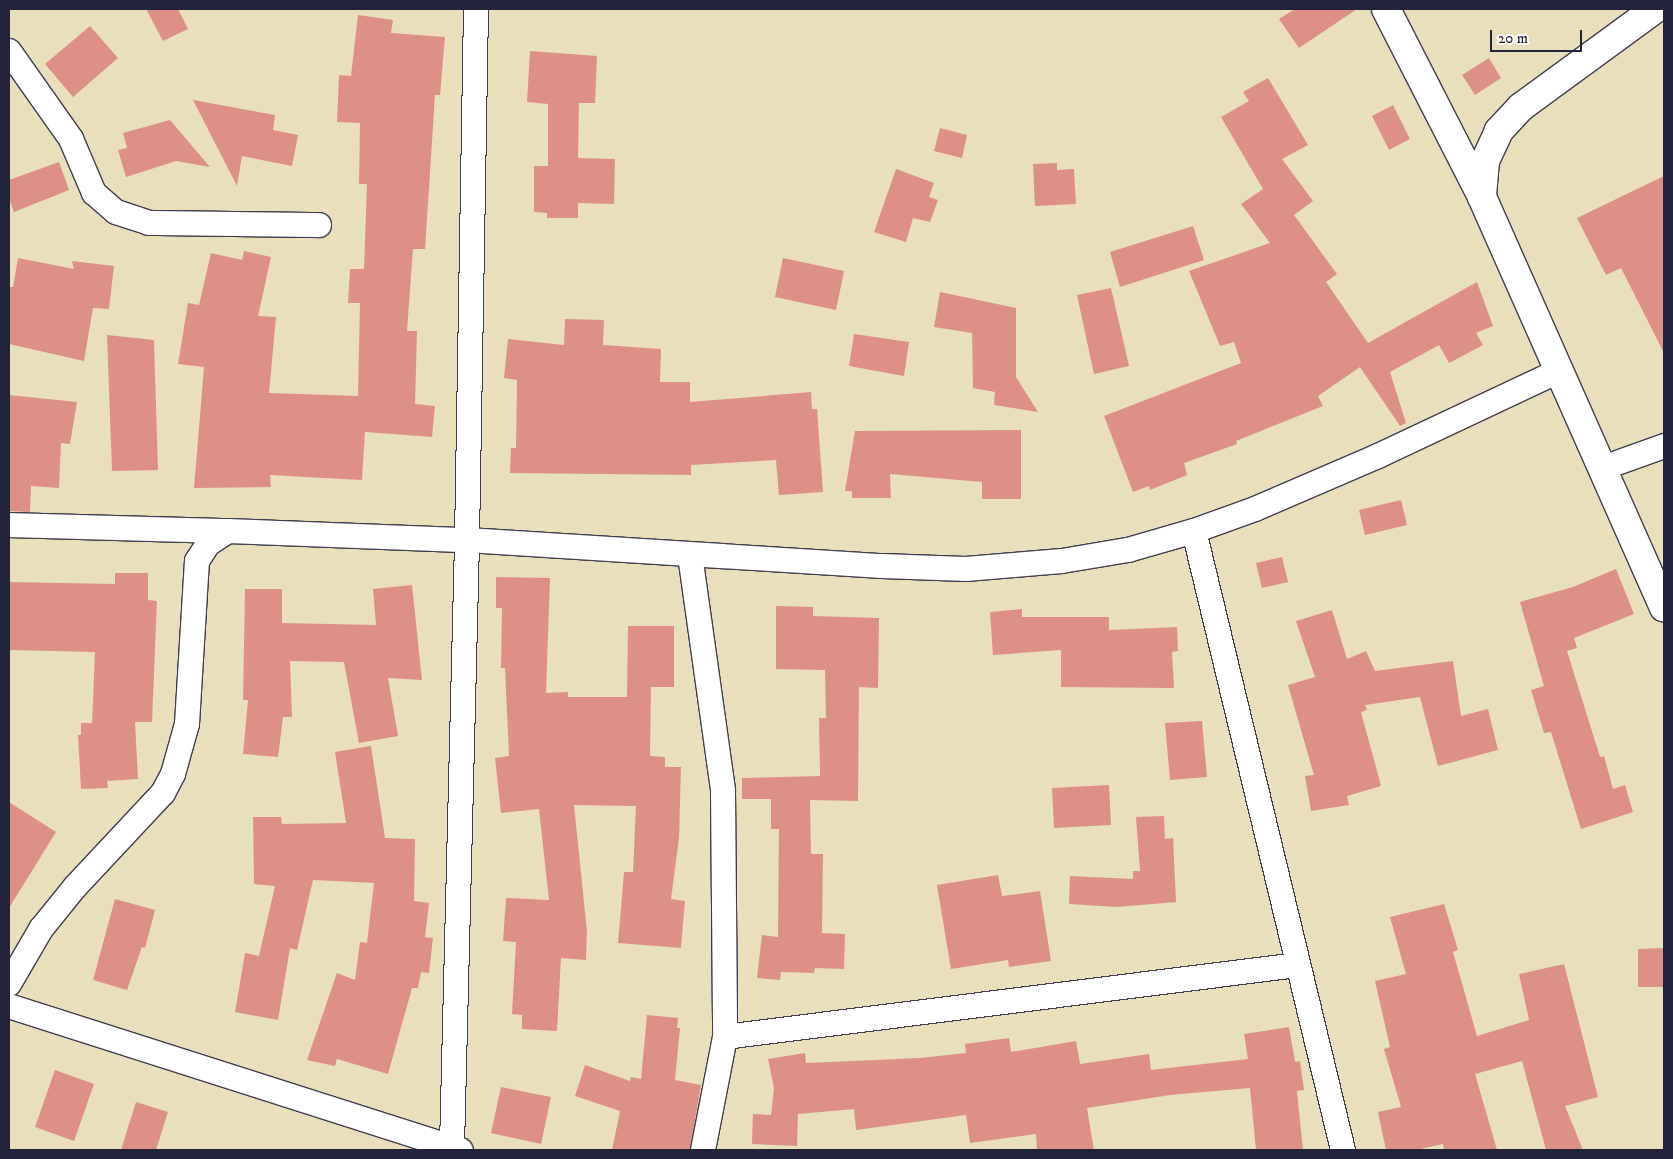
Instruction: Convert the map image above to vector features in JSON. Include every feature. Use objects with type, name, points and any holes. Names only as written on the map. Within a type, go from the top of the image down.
[{"type":"street","points":[[9,1006],[457,1149],[476,9]]},
{"type":"street","points":[[1386,9],[1482,197],[1664,607]]},
{"type":"street","points":[[1482,197],[1485,161],[1499,131],[1521,107],[1655,9]]},
{"type":"street","points":[[9,51],[71,139],[94,193],[116,212],[149,223],[319,225]]},
{"type":"street","points":[[9,525],[467,540],[690,555],[966,568],[1062,562],[1128,550],[1194,531],[1378,456],[1559,371]]},
{"type":"street","points":[[1603,468],[1664,446]]},
{"type":"street","points":[[9,984],[41,930],[69,894],[163,792],[173,774],[187,724],[196,561],[208,544],[228,531]]},
{"type":"street","points":[[1194,531],[1342,1150]]},
{"type":"street","points":[[690,555],[723,791],[725,1037],[704,1150]]},
{"type":"street","points":[[725,1037],[1297,965]]},
{"type":"building","points":[[146,9],[178,9],[188,29],[163,41]]},
{"type":"building","points":[[1295,9],[1357,9],[1299,48],[1279,19]]},
{"type":"building","points":[[358,15],[393,20],[391,33],[445,37],[440,95],[435,95],[425,249],[413,249],[407,331],[417,331],[415,404],[435,406],[432,437],[365,432],[362,480],[270,475],[271,487],[194,488],[204,367],[178,364],[188,303],[199,305],[211,253],[242,260],[244,251],[271,257],[258,316],[276,317],[269,393],[358,396],[360,303],[348,303],[350,269],[364,269],[367,184],[359,184],[360,123],[337,122],[339,75],[351,76]]},
{"type":"building","points":[[90,26],[118,58],[73,97],[45,64]]},
{"type":"building","points":[[530,51],[597,56],[595,103],[579,103],[578,158],[615,159],[614,204],[578,203],[578,218],[547,218],[547,213],[534,212],[534,166],[548,166],[548,104],[527,102]]},
{"type":"building","points":[[1489,58],[1501,78],[1475,95],[1462,75]]},
{"type":"building","points":[[1268,78],[1308,145],[1282,159],[1313,201],[1294,215],[1337,274],[1326,282],[1368,343],[1477,282],[1493,326],[1476,333],[1483,345],[1449,363],[1439,345],[1390,372],[1406,423],[1400,426],[1360,367],[1318,396],[1323,406],[1236,441],[1237,444],[1184,463],[1187,475],[1150,490],[1149,486],[1133,492],[1104,416],[1241,363],[1234,342],[1220,346],[1189,271],[1270,243],[1241,204],[1263,189],[1221,117],[1249,101],[1243,92]]},
{"type":"building","points":[[193,100],[275,115],[273,130],[298,135],[292,166],[242,156],[237,186]]},
{"type":"building","points":[[1393,105],[1410,139],[1389,150],[1372,116]]},
{"type":"building","points":[[170,120],[210,167],[176,161],[126,177],[118,150],[127,148],[123,133]]},
{"type":"building","points":[[940,128],[967,135],[962,158],[934,151]]},
{"type":"building","points":[[59,162],[69,190],[14,212],[9,198],[9,180]]},
{"type":"building","points":[[1057,163],[1057,170],[1074,169],[1076,204],[1035,206],[1033,164]]},
{"type":"building","points":[[896,169],[934,183],[929,197],[938,200],[930,222],[913,218],[906,242],[874,232]]},
{"type":"building","points":[[1664,176],[1664,353],[1621,268],[1606,275],[1577,218]]},
{"type":"building","points":[[1193,226],[1204,260],[1120,287],[1110,252]]},
{"type":"building","points":[[18,258],[74,269],[72,261],[114,266],[109,309],[93,308],[84,361],[9,344],[9,287],[13,287]]},
{"type":"building","points":[[783,258],[844,271],[836,310],[775,297]]},
{"type":"building","points":[[1111,288],[1129,366],[1094,374],[1077,295]]},
{"type":"building","points":[[940,292],[1016,308],[1016,377],[1038,412],[994,405],[995,392],[973,388],[972,333],[934,327]]},
{"type":"building","points":[[565,319],[604,320],[603,345],[661,349],[660,382],[690,382],[690,402],[811,392],[812,409],[817,409],[823,492],[779,495],[776,460],[691,465],[691,475],[510,473],[511,448],[516,448],[517,380],[504,378],[508,339],[564,345]]},
{"type":"building","points":[[854,334],[909,342],[904,376],[849,366]]},
{"type":"building","points":[[107,335],[154,340],[158,470],[112,471]]},
{"type":"building","points":[[9,395],[77,402],[70,444],[61,443],[59,488],[31,486],[30,512],[9,511]]},
{"type":"building","points":[[1021,430],[1021,499],[982,499],[982,482],[890,474],[891,498],[852,498],[852,491],[845,491],[855,431]]},
{"type":"building","points":[[1401,500],[1407,525],[1365,535],[1359,510]]},
{"type":"building","points":[[1282,557],[1288,582],[1262,588],[1256,563]]},
{"type":"building","points":[[1616,569],[1634,614],[1574,638],[1577,648],[1567,651],[1600,757],[1604,756],[1613,789],[1625,785],[1633,812],[1581,829],[1551,732],[1544,733],[1531,690],[1544,686],[1520,602],[1573,587]]},
{"type":"building","points":[[115,573],[148,573],[148,600],[157,601],[152,722],[135,722],[138,779],[107,781],[108,788],[81,789],[78,735],[81,735],[81,723],[92,723],[95,652],[9,650],[9,582],[115,584]]},
{"type":"building","points":[[496,577],[550,578],[546,693],[568,692],[568,697],[627,697],[628,626],[674,626],[674,687],[651,687],[650,756],[665,757],[665,767],[681,767],[679,838],[671,899],[685,901],[681,948],[618,943],[624,872],[633,872],[636,806],[574,805],[587,932],[586,960],[561,958],[557,1031],[522,1029],[522,1015],[512,1014],[516,942],[503,941],[506,898],[549,900],[539,809],[501,813],[495,758],[509,756],[505,668],[501,668],[502,608],[496,608]]},
{"type":"building","points":[[412,585],[422,680],[388,678],[398,736],[359,743],[344,662],[290,661],[292,717],[283,717],[278,757],[243,754],[248,700],[243,700],[245,589],[282,589],[282,623],[376,625],[373,589]]},
{"type":"building","points":[[776,606],[813,607],[813,616],[879,618],[878,688],[859,687],[858,801],[810,800],[811,854],[823,854],[822,933],[845,934],[844,969],[815,968],[814,973],[781,972],[780,980],[757,978],[762,935],[778,937],[779,829],[771,829],[771,799],[742,799],[742,778],[820,776],[819,718],[826,718],[825,670],[776,669]]},
{"type":"building","points":[[1022,609],[1022,617],[1109,617],[1109,630],[1177,627],[1178,651],[1172,652],[1174,688],[1061,687],[1061,650],[993,655],[990,612]]},
{"type":"building","points":[[1332,610],[1347,659],[1366,651],[1375,671],[1453,661],[1461,716],[1488,709],[1498,750],[1438,766],[1420,697],[1365,705],[1367,710],[1361,712],[1381,786],[1347,796],[1349,805],[1311,811],[1305,776],[1314,775],[1288,685],[1315,677],[1296,621]]},
{"type":"building","points":[[1202,721],[1207,777],[1170,780],[1165,723]]},
{"type":"building","points":[[371,746],[385,838],[415,839],[414,901],[429,903],[425,937],[433,938],[429,973],[421,972],[418,988],[412,988],[388,1074],[337,1059],[335,1066],[307,1060],[337,973],[355,980],[360,942],[367,943],[374,883],[313,880],[297,950],[290,948],[278,1020],[235,1012],[245,953],[259,956],[275,886],[254,884],[253,817],[281,817],[282,824],[346,823],[335,752]]},
{"type":"building","points":[[1109,785],[1111,825],[1054,828],[1052,788]]},
{"type":"building","points":[[9,802],[56,832],[9,908]]},
{"type":"building","points":[[1164,816],[1165,839],[1173,838],[1176,902],[1117,907],[1069,904],[1070,876],[1133,879],[1133,871],[1140,871],[1136,817]]},
{"type":"building","points":[[998,875],[1002,896],[1040,891],[1051,961],[1009,967],[1008,960],[951,969],[937,885]]},
{"type":"building","points":[[115,899],[155,910],[145,948],[142,947],[127,990],[93,980]]},
{"type":"building","points":[[1444,904],[1458,950],[1453,952],[1477,1036],[1529,1020],[1519,974],[1564,964],[1598,1097],[1565,1106],[1583,1150],[1546,1150],[1522,1061],[1475,1074],[1497,1150],[1444,1150],[1443,1144],[1416,1150],[1386,1150],[1378,1112],[1401,1107],[1384,1049],[1390,1047],[1375,981],[1406,974],[1390,917]]},
{"type":"building","points":[[1664,948],[1664,987],[1638,987],[1638,949]]},
{"type":"building","points":[[647,1015],[678,1018],[677,1028],[680,1028],[675,1080],[701,1085],[690,1150],[612,1150],[620,1111],[575,1096],[585,1065],[630,1081],[631,1077],[641,1079]]},
{"type":"building","points":[[1289,1027],[1295,1062],[1300,1061],[1304,1090],[1297,1091],[1303,1150],[1256,1150],[1250,1088],[1170,1095],[1087,1108],[1094,1150],[1037,1150],[1036,1134],[970,1143],[966,1115],[856,1130],[854,1109],[798,1114],[797,1146],[752,1144],[753,1114],[771,1115],[774,1088],[768,1059],[805,1053],[806,1063],[920,1058],[966,1053],[965,1044],[1009,1038],[1011,1052],[1076,1041],[1080,1064],[1149,1054],[1151,1070],[1248,1059],[1244,1034]]},
{"type":"building","points":[[55,1070],[94,1084],[74,1141],[35,1127]]},
{"type":"building","points":[[501,1087],[551,1097],[541,1144],[491,1133]]},
{"type":"building","points":[[136,1102],[168,1112],[156,1150],[121,1150]]}]
